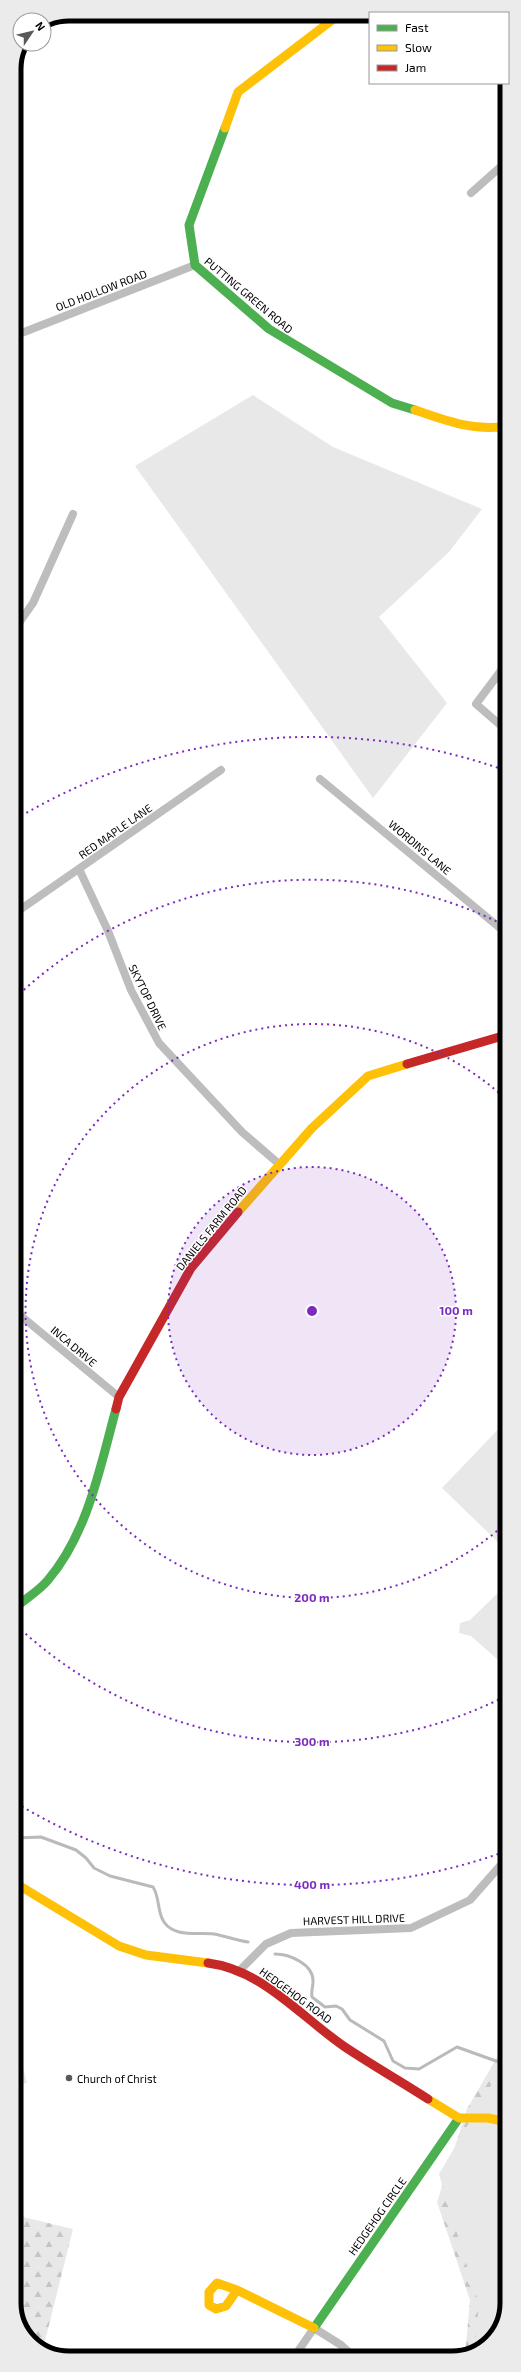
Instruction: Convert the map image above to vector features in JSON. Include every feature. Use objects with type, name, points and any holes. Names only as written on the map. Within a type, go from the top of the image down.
[{"type":"street","name":"PUTTING GREEN ROAD","points":[[331,21],[238,92],[189,225],[195,265],[269,329],[392,403],[465,426],[500,427]]},
{"type":"street","points":[[471,193],[500,167]]},
{"type":"street","name":"OLD HOLLOW ROAD","points":[[21,333],[195,265]]},
{"type":"street","points":[[21,620],[33,604],[73,514]]},
{"type":"street","points":[[500,672],[476,704],[500,725]]},
{"type":"street","name":"RED MAPLE LANE","points":[[21,909],[221,770]]},
{"type":"street","name":"WORDINS LANE","points":[[320,779],[500,928]]},
{"type":"street","name":"SKYTOP DRIVE","points":[[79,869],[108,931],[131,990],[159,1043],[237,1128],[279,1164]]},
{"type":"street","name":"DANIELS FARM ROAD","points":[[21,1603],[47,1581],[74,1544],[97,1479],[119,1397],[191,1268],[279,1164],[312,1128],[368,1076],[500,1037]]},
{"type":"street","name":"INCA DRIVE","points":[[21,1316],[119,1397]]},
{"type":"street","name":"HARVEST HILL DRIVE","points":[[239,1971],[266,1944],[291,1933],[411,1928],[470,1900],[500,1866]]},
{"type":"street","name":"HEDGEHOG ROAD","points":[[21,1887],[93,1932],[119,1946],[146,1955],[214,1964],[239,1971],[273,1991],[344,2046],[459,2118]]},
{"type":"street","points":[[459,2118],[488,2118],[500,2121]]},
{"type":"street","name":"HEDGEHOG CIRCLE","points":[[298,2351],[459,2118]]},
{"type":"street","points":[[237,2290],[314,2328],[341,2345],[348,2351]]},
{"type":"green space","points":[[253,395],[333,447],[482,509],[449,552],[379,617],[447,703],[373,798],[135,466]]},
{"type":"green space","points":[[500,1427],[500,1542],[499,1543],[442,1488]]},
{"type":"green space","points":[[500,1591],[500,1662],[471,1636],[459,1633],[460,1623],[470,1620]]},
{"type":"green space","points":[[500,2052],[499,2312],[494,2327],[488,2335],[476,2345],[466,2348],[470,2300],[437,2202],[467,2109]]},
{"type":"green space","points":[[21,2060],[27,2083],[21,2084]]},
{"type":"green space","points":[[500,2070],[500,2303],[499,2312],[494,2327],[488,2335],[474,2346],[479,2305],[439,2174]]},
{"type":"green space","points":[[21,2216],[73,2229],[44,2344],[33,2335],[27,2327],[22,2312]]},
{"type":"waterway","points":[[21,1838],[41,1837],[76,1850],[86,1858],[94,1868],[110,1876],[153,1887],[157,1896],[162,1918],[164,1922],[174,1930],[187,1933],[214,1934],[248,1942]]},
{"type":"waterway","points":[[275,1954],[281,1954],[293,1958],[305,1965],[312,1976],[312,1997],[325,2007],[336,2006],[342,2009],[350,2020],[384,2041],[393,2061],[405,2068],[419,2069],[457,2047],[500,2062]]},
{"type":"traffic: fast","points":[[225,128],[189,225],[195,265],[269,329],[392,403],[415,410]]},
{"type":"traffic: fast","points":[[21,1603],[48,1580],[62,1562],[73,1542],[91,1499],[116,1409]]},
{"type":"traffic: fast","points":[[314,2328],[459,2118]]},
{"type":"traffic: slow","points":[[225,128],[238,92],[331,21]]},
{"type":"traffic: slow","points":[[415,410],[460,424],[483,427],[500,426]]},
{"type":"traffic: slow","points":[[238,1212],[312,1128],[368,1076],[407,1064]]},
{"type":"traffic: slow","points":[[21,1887],[119,1946],[146,1955],[208,1963]]},
{"type":"traffic: slow","points":[[428,2099],[459,2118],[488,2118],[500,2121]]},
{"type":"traffic: slow","points":[[237,2290],[226,2306],[216,2309],[209,2305],[209,2292],[217,2283],[237,2290],[314,2328]]},
{"type":"traffic: jam","points":[[407,1064],[500,1037]]},
{"type":"traffic: jam","points":[[116,1409],[119,1397],[191,1268],[238,1212]]},
{"type":"traffic: jam","points":[[208,1963],[228,1967],[264,1985],[281,1996],[345,2047],[428,2099]]},
{"type":"place","name":"Church of Christ","points":[[69,2078]]}]
